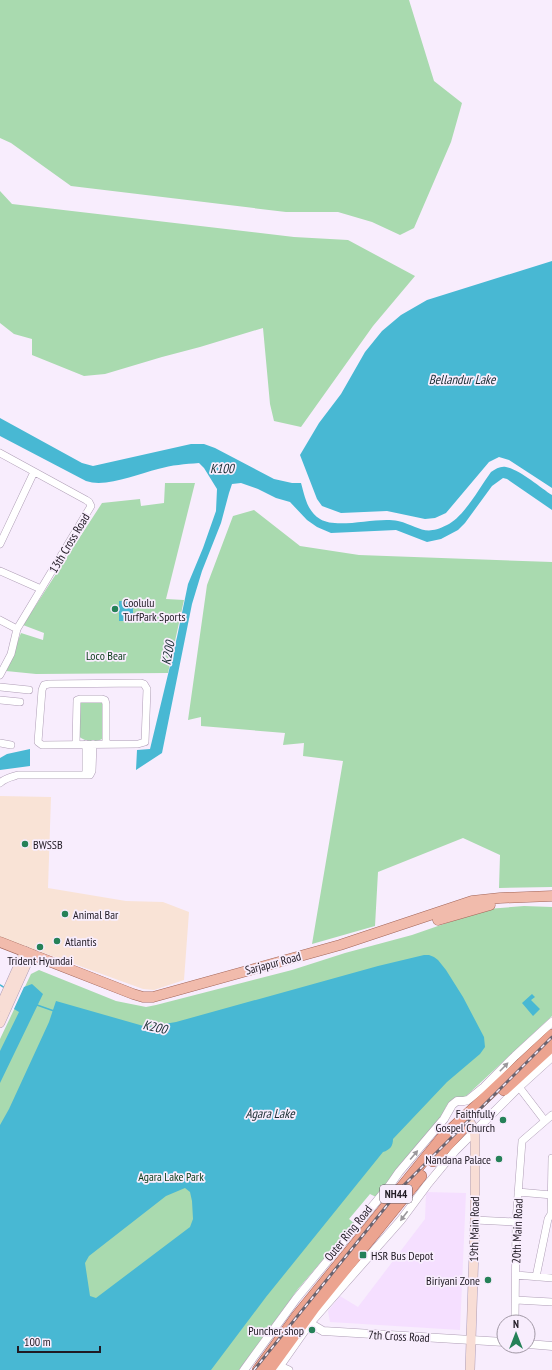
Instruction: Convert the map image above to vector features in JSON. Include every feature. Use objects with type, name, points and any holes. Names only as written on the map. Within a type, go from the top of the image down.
[{"type":"highway","name":"Outer Ring Road","points":[[470,1123],[552,1034]]},
{"type":"highway","name":"Outer Ring Road","points":[[269,1370],[304,1320],[441,1139],[470,1123],[552,1046]]},
{"type":"highway","name":"Outer Ring Road","points":[[258,1370],[304,1320]]},
{"type":"main road","name":"Sarjapur Road","points":[[310,956],[347,942],[472,901],[500,898],[552,896]]},
{"type":"main road","name":"Sarjapur Road","points":[[0,942],[27,956],[133,1001],[148,1003],[173,998],[310,956],[486,905],[500,903],[552,902]]},
{"type":"main road","name":"Sarjapur Road","points":[[0,948],[27,956]]},
{"type":"main road","points":[[0,1023],[3,1007],[27,956]]},
{"type":"main road","name":"19th Main Road","points":[[470,1123],[475,1220],[470,1370]]},
{"type":"street","name":"13th Cross Road","points":[[0,453],[86,500],[90,504],[17,629],[11,654],[1,670]]},
{"type":"street","points":[[0,544],[34,472]]},
{"type":"street","points":[[0,571],[41,590]]},
{"type":"street","points":[[0,620],[17,629]]},
{"type":"street","points":[[144,684],[147,690],[144,742],[138,744],[106,744],[42,745],[38,742],[42,690],[44,685],[144,684]]},
{"type":"street","points":[[0,687],[29,690]]},
{"type":"street","points":[[76,744],[77,700],[102,699],[105,700],[106,704],[106,744]]},
{"type":"street","points":[[0,700],[20,702]]},
{"type":"street","points":[[0,743],[11,745]]},
{"type":"street","points":[[0,783],[3,780],[18,775],[90,775],[92,771],[89,744]]},
{"type":"street","points":[[244,1370],[296,1299],[444,1119],[450,1107],[456,1102],[464,1102],[468,1100],[484,1087],[552,1022]]},
{"type":"street","points":[[289,1370],[278,1369],[304,1320],[401,1220],[445,1162],[470,1123],[519,1087],[552,1057]]},
{"type":"street","points":[[519,1087],[545,1120],[552,1114]]},
{"type":"street","name":"20th Main Road","points":[[515,1314],[516,1222],[522,1141],[545,1120]]},
{"type":"street","points":[[536,1277],[548,1219],[551,1214],[552,1158]]},
{"type":"street","points":[[518,1192],[552,1195]]},
{"type":"street","points":[[475,1220],[516,1222]]},
{"type":"street","points":[[516,1275],[552,1278]]},
{"type":"street","points":[[516,1300],[552,1302]]},
{"type":"street","name":"7th Cross Road","points":[[304,1320],[323,1331],[496,1342]]},
{"type":"street","points":[[536,1345],[552,1346]]},
{"type":"shaded area","points":[[0,796],[51,797],[48,888],[126,901],[163,902],[189,912],[184,980],[154,990],[143,989],[0,937]]},
{"type":"shaded area","points":[[426,1192],[466,1193],[460,1330],[330,1322],[328,1311],[340,1296],[358,1307],[425,1219]]},
{"type":"green space","points":[[0,0],[409,0],[434,81],[462,103],[451,142],[414,228],[400,235],[372,222],[338,212],[286,212],[71,186],[11,143],[0,138]]},
{"type":"green space","points":[[0,191],[12,204],[294,237],[348,240],[415,276],[373,326],[301,427],[274,421],[270,404],[263,328],[105,374],[84,376],[32,355],[32,339],[14,334],[0,323]]},
{"type":"green space","name":"Loco Bear","points":[[165,483],[195,483],[166,599],[184,600],[168,673],[36,674],[6,671],[21,633],[43,640],[44,633],[23,625],[102,503],[140,499],[141,506],[164,503]]},
{"type":"green space","points":[[254,510],[300,546],[359,555],[552,562],[552,887],[499,888],[500,855],[463,838],[378,872],[375,926],[312,944],[343,761],[303,756],[304,743],[283,745],[285,733],[201,726],[201,717],[188,720],[207,585],[233,516]]},
{"type":"green space","points":[[103,702],[104,738],[97,741],[84,740],[78,736],[78,703]]},
{"type":"green space","name":"Agara Lake","points":[[524,906],[552,907],[552,1016],[464,1098],[452,1101],[447,1105],[443,1117],[376,1197],[370,1194],[349,1219],[354,1223],[298,1289],[239,1370],[0,1370],[0,1039],[31,974],[39,970],[116,1001],[146,1007],[292,970],[345,953],[412,935],[487,909]]},
{"type":"water","name":"Bellandur Lake","points":[[552,261],[552,488],[509,460],[499,457],[489,462],[446,513],[435,518],[425,519],[387,511],[341,513],[322,506],[317,499],[300,455],[319,423],[341,394],[365,352],[382,331],[401,315],[427,300]]},
{"type":"water","name":"K100","points":[[0,418],[82,463],[93,466],[191,444],[204,444],[215,448],[274,479],[292,483],[301,483],[309,508],[320,519],[328,522],[347,523],[389,520],[398,521],[422,529],[433,530],[447,525],[460,515],[491,472],[498,468],[504,467],[517,471],[552,495],[552,510],[507,479],[503,478],[492,486],[465,523],[458,530],[441,539],[427,542],[396,530],[331,533],[317,527],[307,520],[290,502],[276,498],[241,483],[232,484],[221,523],[202,571],[192,604],[162,753],[136,770],[137,750],[150,749],[188,584],[216,511],[217,489],[204,468],[199,463],[168,467],[112,482],[94,483],[86,481],[0,436]]},
{"type":"water","points":[[119,601],[133,601],[133,621],[119,621]]},
{"type":"water","points":[[30,749],[30,766],[0,770],[0,758],[7,754]]},
{"type":"water","name":"Agara Lake","points":[[424,955],[429,955],[438,960],[463,997],[484,1037],[485,1047],[480,1054],[447,1082],[393,1139],[391,1147],[383,1152],[266,1297],[211,1370],[0,1370],[0,1125],[9,1109],[49,1022],[56,1001],[147,1027],[176,1022],[378,966]],"holes":[[[185,1188],[190,1192],[193,1219],[190,1227],[96,1298],[90,1296],[85,1263],[89,1256],[166,1196]]]},
{"type":"water","points":[[32,984],[43,994],[0,1083],[0,1051],[19,1012],[14,1009],[24,987]]},
{"type":"water","points":[[532,994],[535,997],[531,1000],[540,1009],[533,1016],[522,1003]]},
{"type":"waterway","name":"K200","points":[[0,985],[5,988]]},
{"type":"waterway","name":"K200","points":[[37,1005],[54,1011]]},
{"type":"railway","points":[[254,1370],[401,1188],[552,1037]]},
{"type":"place","name":"Coolulu TurfPark Sports","points":[[115,609]]},
{"type":"place","name":"BWSSB","points":[[25,844]]},
{"type":"place","name":"Animal Bar","points":[[65,914]]},
{"type":"place","name":"Atlantis","points":[[57,941]]},
{"type":"place","name":"Trident Hyundai","points":[[40,947]]},
{"type":"place","name":"Faithfully Gospel Church","points":[[503,1120]]},
{"type":"place","name":"Nandana Palace","points":[[499,1159]]},
{"type":"place","name":"HSR Bus Depot","points":[[363,1255]]},
{"type":"place","name":"Biriyani Zone","points":[[488,1280]]},
{"type":"place","name":"Puncher shop","points":[[312,1330]]},
{"type":"park label","name":"Agara Lake Park","points":[[171,1176]]}]
